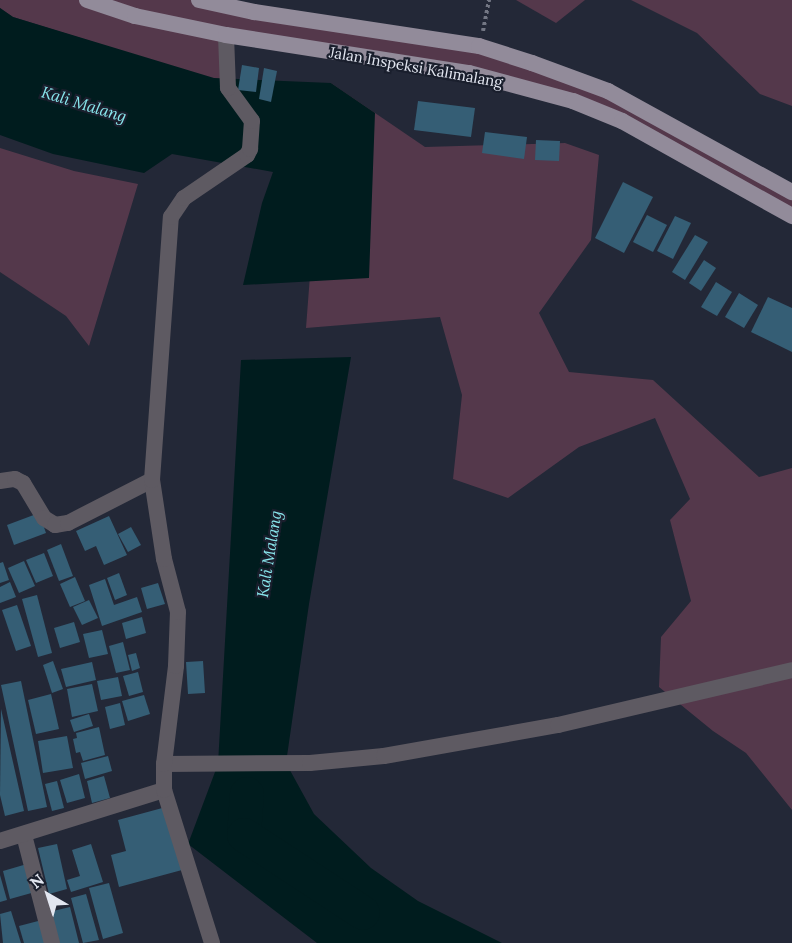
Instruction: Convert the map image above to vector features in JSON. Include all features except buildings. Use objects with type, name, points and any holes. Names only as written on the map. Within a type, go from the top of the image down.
[{"type":"main road","name":"Jalan Inspeksi Kalimalang","points":[[87,0],[135,15],[226,35],[403,61],[522,86],[599,111],[792,216]]},
{"type":"main road","name":"Jalan Inspeksi Kalimalang","points":[[199,0],[254,12],[414,34],[479,46],[608,91],[792,192]]},
{"type":"street","points":[[212,943],[164,790],[170,764],[178,612],[164,559],[152,480],[171,217],[178,204],[248,155],[252,134],[252,121],[228,88],[226,35]]},
{"type":"street","points":[[0,481],[15,479],[23,483],[44,518],[55,525],[68,524],[152,480]]},
{"type":"street","points":[[170,764],[310,763],[384,756],[547,727],[792,670]]},
{"type":"street","points":[[0,841],[164,790]]},
{"type":"street","points":[[24,835],[52,943]]},
{"type":"path","points":[[479,46],[489,0]]},
{"type":"shaded area","points":[[0,0],[199,0],[414,34],[579,79],[792,193],[792,216],[666,145],[522,86],[226,35],[227,84],[13,17],[0,8]]},
{"type":"shaded area","points":[[516,0],[585,0],[556,23]]},
{"type":"shaded area","points":[[631,0],[792,0],[792,106],[760,94],[697,33]]},
{"type":"shaded area","points":[[331,83],[425,147],[565,143],[599,155],[591,240],[539,313],[569,372],[653,380],[759,477],[792,468],[792,810],[746,753],[713,731],[659,687],[661,637],[691,601],[670,520],[690,499],[655,418],[579,447],[508,498],[453,479],[462,395],[440,317],[306,328],[317,183]]},
{"type":"shaded area","points":[[0,148],[74,171],[138,184],[89,346],[66,316],[0,272]]},
{"type":"water","points":[[0,8],[13,17],[214,78],[331,83],[375,113],[369,278],[243,285],[262,203],[273,172],[172,154],[144,173],[53,154],[0,135]]},
{"type":"water","points":[[351,357],[309,604],[286,763],[314,814],[371,868],[418,901],[502,943],[317,943],[188,844],[218,764],[241,360]]},
{"type":"waterway","name":"Kali Malang","points":[[247,794],[244,835],[363,913]]}]
